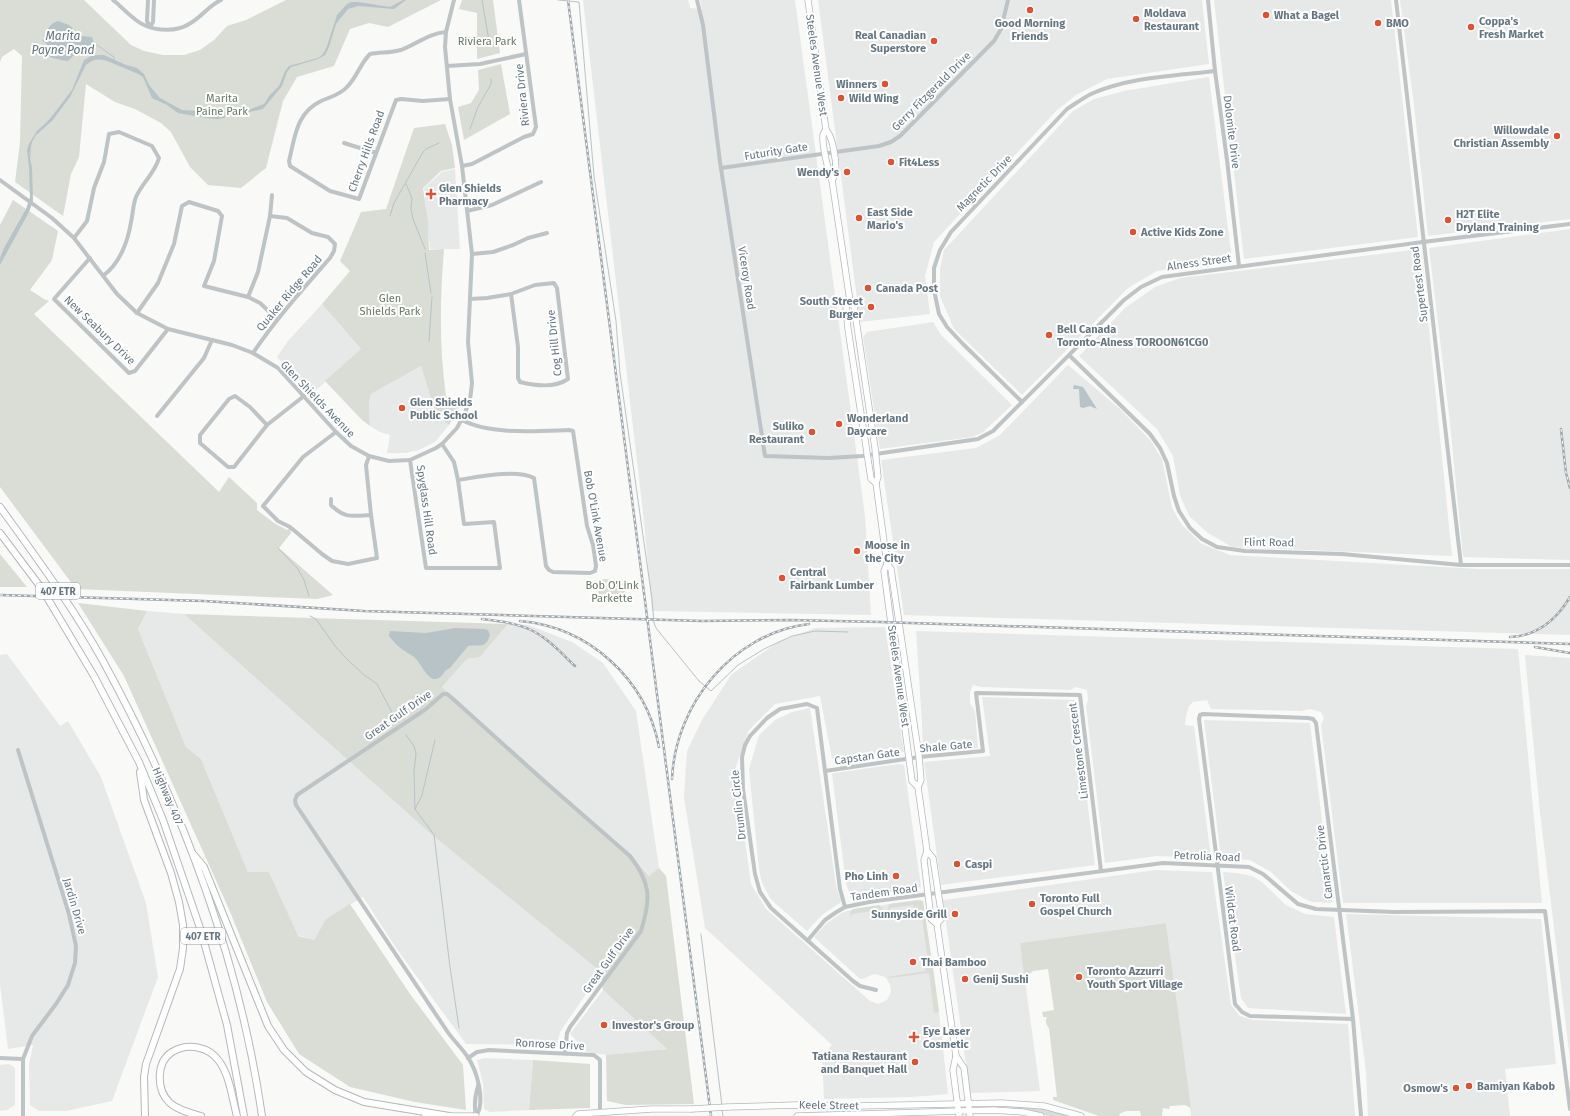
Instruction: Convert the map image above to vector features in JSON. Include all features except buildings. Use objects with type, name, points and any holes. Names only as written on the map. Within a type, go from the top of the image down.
[{"type":"highway","name":"Highway 407","points":[[0,508],[50,578],[102,660],[148,747],[191,851],[230,969],[242,1015],[263,1116]]},
{"type":"highway","name":"Highway 407","points":[[0,533],[42,590],[94,676],[139,762],[163,820],[208,952],[229,1032],[244,1116]]},
{"type":"highway","points":[[139,762],[144,800],[171,873],[179,902],[183,925],[183,948],[180,969],[146,1064],[144,1077],[145,1116]]},
{"type":"highway","points":[[191,851],[204,867],[268,1026],[284,1050],[306,1072],[335,1090],[364,1102],[449,1116]]},
{"type":"highway","points":[[201,1116],[170,1103],[163,1094],[159,1083],[160,1071],[165,1059],[172,1051],[185,1047],[197,1047],[208,1050],[220,1062],[225,1073],[237,1116]]},
{"type":"main road","name":"Steeles Avenue West","points":[[808,0],[826,130],[831,137],[836,172],[832,180]]},
{"type":"main road","name":"Steeles Avenue West","points":[[826,130],[823,135],[825,153],[829,174],[832,180],[850,302],[854,306],[875,454],[878,478],[876,483],[887,564],[891,569],[919,757],[921,780],[918,787],[927,851],[924,860],[931,919],[937,924],[956,1056],[953,1070],[959,1114]]},
{"type":"main road","name":"Steeles Avenue West","points":[[850,302],[846,307],[848,329],[869,455],[871,479],[876,483]]},
{"type":"main road","points":[[848,329],[857,328]]},
{"type":"main road","name":"Steeles Avenue West","points":[[887,564],[884,571],[912,781],[918,787]]},
{"type":"main road","name":"Steeles Avenue West","points":[[927,851],[933,858],[942,918],[937,924]]},
{"type":"main road","name":"Steeles Avenue West","points":[[956,1056],[964,1068],[970,1113]]},
{"type":"main road","name":"Keele Street","points":[[576,1116],[578,1114],[600,1115],[630,1111],[691,1108],[957,1103],[1002,1103],[1044,1106],[1081,1116]]},
{"type":"main road","name":"Keele Street","points":[[797,1116],[959,1114],[993,1110],[1023,1112],[1041,1116]]},
{"type":"main road","points":[[424,1116],[476,1116]]},
{"type":"street","points":[[113,0],[119,2],[143,25],[164,30],[173,30],[189,25],[208,8],[221,0]]},
{"type":"street","points":[[148,0],[147,21],[150,27]]},
{"type":"street","points":[[150,27],[153,22],[154,0]]},
{"type":"street","name":"Glen Shields Avenue","points":[[0,180],[52,218],[74,238],[118,294],[137,313],[168,329],[212,340],[253,353],[278,368],[336,432],[351,446],[369,456],[389,461],[410,460],[442,444],[462,420],[470,400],[472,383],[468,342],[472,254],[462,166],[450,99],[445,47],[446,32],[454,0]]},
{"type":"street","name":"Riviera Drive","points":[[462,166],[472,164],[524,137],[533,134],[536,127],[519,0]]},
{"type":"street","name":"Viceroy Road","points":[[697,0],[703,25],[721,168],[765,456],[829,458],[869,455]]},
{"type":"street","name":"Gerry Fitzgerald Drive","points":[[833,152],[879,146],[891,142],[900,136],[994,41],[1001,29],[1008,0]]},
{"type":"street","name":"Dolomite Drive","points":[[1208,0],[1215,71],[1239,266]]},
{"type":"street","name":"Supertest Road","points":[[1396,0],[1461,565]]},
{"type":"street","name":"Cherry Hills Road","points":[[446,32],[436,32],[391,53],[370,54],[363,61],[349,86],[341,93],[319,102],[305,112],[297,127],[289,161],[290,166],[330,191],[359,199],[396,100],[423,101],[450,99]]},
{"type":"street","points":[[447,66],[480,64],[526,54]]},
{"type":"street","name":"Magnetic Drive","points":[[1022,402],[946,327],[939,314],[934,284],[934,268],[940,250],[951,232],[1007,172],[1068,109],[1089,95],[1110,86],[1131,81],[1215,71]]},
{"type":"street","points":[[74,238],[87,221],[94,188],[104,162],[109,134],[119,132],[152,146],[159,158],[157,165],[136,198],[130,229],[117,263],[104,275]]},
{"type":"street","points":[[344,143],[376,153]]},
{"type":"street","name":"Futurity Gate","points":[[721,168],[833,152]]},
{"type":"street","points":[[467,211],[492,205],[541,182]]},
{"type":"street","points":[[248,297],[258,272],[270,216],[272,195]]},
{"type":"street","points":[[137,313],[158,283],[174,244],[182,206],[189,202],[218,211],[222,216],[214,261],[204,286],[248,297],[260,303],[277,319]]},
{"type":"street","name":"Quaker Ridge Road","points":[[253,353],[277,319],[330,258],[334,251],[335,244],[328,237],[312,233],[287,218],[270,216]]},
{"type":"street","name":"Alness Street","points":[[869,455],[978,439],[994,431],[1070,356],[1109,314],[1140,287],[1162,277],[1570,224]]},
{"type":"street","points":[[472,254],[493,252],[528,238],[547,233]]},
{"type":"street","name":"New Seabury Drive","points":[[90,258],[54,299],[129,373],[135,371],[168,329]]},
{"type":"street","name":"Cog Hill Drive","points":[[470,299],[511,294],[535,285],[554,283],[557,288],[568,379],[561,384],[540,386],[520,382],[518,378],[518,346],[511,294]]},
{"type":"street","points":[[157,416],[204,358],[212,340]]},
{"type":"street","name":"Flint Road","points":[[1070,356],[1150,434],[1160,448],[1167,463],[1174,496],[1180,511],[1190,528],[1202,539],[1217,547],[1245,551],[1342,554],[1461,565],[1570,565]]},
{"type":"street","points":[[267,426],[250,406],[235,396],[229,399],[200,435],[200,443],[228,466],[234,467],[267,426],[304,396]]},
{"type":"street","name":"Bob O'Link Avenue","points":[[458,480],[509,474],[528,475],[534,478],[546,566],[549,570],[554,572],[590,573],[595,571],[596,566],[593,546],[587,526],[573,431],[487,429],[462,420]]},
{"type":"street","points":[[336,432],[303,457],[263,506],[278,521],[290,527],[332,561],[348,564],[377,558],[366,465],[369,456]]},
{"type":"street","name":"Spyglass Hill Road","points":[[410,460],[426,568],[500,568],[494,522],[464,524],[454,462],[442,444]]},
{"type":"street","points":[[331,499],[331,506],[339,513],[348,517],[371,515]]},
{"type":"street","name":"Limestone Crescent","points":[[983,751],[976,693],[1080,695],[1101,871]]},
{"type":"street","name":"Great Gulf Drive","points":[[476,1116],[474,1110],[478,1086],[468,1058],[443,1025],[296,805],[295,800],[298,795],[426,709],[443,694],[447,694],[452,698],[630,856],[638,866],[645,880],[648,898],[646,914],[641,931],[566,1033],[565,1053]]},
{"type":"street","name":"Drumlin Circle","points":[[808,940],[771,908],[757,884],[743,789],[742,757],[745,745],[750,736],[767,718],[780,709],[807,704],[817,708],[840,889],[845,907]]},
{"type":"street","name":"Canarctic Drive","points":[[1200,716],[1203,714],[1308,718],[1315,721],[1353,1019],[1361,1116]]},
{"type":"street","name":"Wildcat Road","points":[[1200,716],[1199,719],[1234,1000],[1238,1009],[1246,1015],[1255,1017],[1353,1019]]},
{"type":"street","name":"Jardin Drive","points":[[18,750],[70,917],[76,946],[75,963],[68,985],[32,1036],[23,1059],[23,1116]]},
{"type":"street","name":"Shale Gate","points":[[910,758],[983,751]]},
{"type":"street","name":"Capstan Gate","points":[[825,770],[910,758]]},
{"type":"street","name":"Petrolia Road","points":[[928,894],[1160,863],[1217,864],[1241,866],[1258,871],[1267,876],[1292,900],[1304,906],[1316,909],[1394,912],[1545,911],[1570,1110]]},
{"type":"street","name":"Tandem Road","points":[[808,940],[825,920],[845,907],[928,894]]},
{"type":"street","points":[[808,940],[854,982],[860,986],[876,990]]},
{"type":"street","name":"Ronrose Drive","points":[[468,1058],[477,1052],[489,1050],[594,1055],[600,1060],[600,1115]]},
{"type":"street","points":[[0,1058],[23,1059]]},
{"type":"shaded area","points":[[583,0],[688,0],[690,8],[702,9],[700,0],[795,0],[865,516],[871,615],[652,611],[644,521]]},
{"type":"shaded area","points":[[818,0],[1202,0],[1209,64],[1107,79],[1076,95],[1056,111],[934,242],[925,276],[930,314],[860,322]]},
{"type":"shaded area","points":[[1214,0],[1391,0],[1418,237],[1244,259]]},
{"type":"shaded area","points":[[1400,0],[1570,0],[1570,219],[1428,236],[1414,105]]},
{"type":"shaded area","points":[[1209,77],[1232,260],[1157,271],[1128,288],[1022,395],[954,329],[940,296],[940,269],[944,250],[1073,111],[1094,99],[1124,91]]},
{"type":"shaded area","points":[[455,169],[460,249],[430,249],[424,188],[442,172]]},
{"type":"shaded area","points":[[1570,229],[1570,560],[1463,557],[1450,423],[1429,248]]},
{"type":"shaded area","points":[[1421,249],[1452,556],[1232,547],[1208,533],[1189,516],[1180,495],[1173,456],[1157,429],[1079,356],[1125,308],[1155,287],[1180,278]]},
{"type":"shaded area","points":[[322,304],[361,349],[312,394],[277,357],[288,341]]},
{"type":"shaded area","points":[[933,322],[941,335],[1012,405],[982,433],[972,437],[880,449],[863,337],[867,332]]},
{"type":"shaded area","points":[[1068,365],[1120,409],[1151,441],[1162,459],[1172,508],[1182,525],[1202,544],[1230,555],[1478,569],[1570,569],[1570,635],[904,615],[881,460],[976,448],[1000,435]]},
{"type":"shaded area","name":"Glen Shields Public School","points":[[421,366],[436,415],[449,425],[435,442],[419,450],[406,453],[387,453],[390,435],[380,432],[370,426],[369,402],[371,394]]},
{"type":"shaded area","points":[[147,611],[184,614],[432,835],[601,972],[560,1032],[557,1045],[466,1044],[396,948],[363,897],[326,919],[314,940],[297,935],[269,872],[248,872],[201,759],[186,747],[138,629]]},
{"type":"shaded area","points":[[508,624],[528,625],[572,642],[603,663],[636,711],[659,868],[650,876],[632,856],[442,687],[467,659],[480,657]]},
{"type":"shaded area","points":[[885,627],[904,752],[832,759],[820,696],[775,704],[749,730],[735,769],[751,884],[766,909],[870,1001],[878,1004],[887,1000],[891,992],[890,985],[886,978],[874,974],[860,979],[815,938],[815,936],[826,924],[841,913],[854,909],[919,900],[923,901],[939,1012],[948,1094],[912,1097],[824,1099],[822,1057],[832,1045],[705,928],[684,797],[687,751],[702,720],[731,675],[778,642],[815,628]]},
{"type":"shaded area","points":[[916,631],[1518,649],[1542,903],[1343,903],[1321,725],[1324,718],[1321,712],[1310,709],[1301,711],[1211,709],[1207,700],[1193,702],[1189,706],[1185,725],[1194,726],[1211,858],[1157,856],[1105,863],[1086,706],[1088,700],[1087,690],[1076,687],[1070,690],[981,687],[973,685],[970,692],[970,703],[975,711],[978,748],[923,751]]},
{"type":"shaded area","points":[[7,654],[60,726],[68,721],[101,777],[146,903],[158,977],[112,1101],[66,1111],[39,1111],[30,1105],[29,1065],[33,1045],[8,1049],[0,984],[0,655]]},
{"type":"shaded area","points":[[1525,655],[1570,658],[1570,1059],[1540,813]]},
{"type":"shaded area","points":[[982,697],[1075,700],[1095,865],[941,885],[924,762],[990,756]]},
{"type":"shaded area","points":[[810,708],[836,885],[841,901],[822,915],[807,931],[770,898],[762,883],[759,869],[749,769],[759,735],[775,720],[792,712]]},
{"type":"shaded area","points":[[1204,720],[1310,723],[1332,903],[1312,902],[1305,899],[1291,891],[1271,872],[1250,860],[1221,858]]},
{"type":"shaded area","points":[[898,764],[904,765],[921,887],[851,899],[846,883],[832,774]]},
{"type":"shaded area","points":[[1155,870],[1212,872],[1231,1005],[1240,1016],[1253,1020],[1348,1024],[1355,1116],[1191,1116],[1166,923],[1020,943],[1040,1091],[970,1093],[943,901]]},
{"type":"shaded area","points":[[1223,872],[1252,876],[1262,882],[1286,905],[1305,914],[1334,917],[1346,1014],[1248,1008],[1241,998]]},
{"type":"shaded area","points":[[1346,914],[1541,919],[1556,1064],[1505,1069],[1510,1116],[1368,1116],[1366,1072]]},
{"type":"shaded area","points":[[603,990],[667,1049],[606,1055],[587,1052],[570,1034]]},
{"type":"shaded area","points":[[485,1058],[533,1060],[529,1110],[490,1112],[484,1109],[483,1083],[477,1060]]},
{"type":"shaded area","points":[[9,1064],[15,1068],[15,1105],[7,1110],[0,1111],[0,1065]]},
{"type":"green space","name":"Marita Paine Park","points":[[0,0],[84,0],[131,45],[144,51],[163,55],[184,55],[200,50],[214,40],[227,26],[246,20],[286,0],[441,0],[388,27],[369,23],[350,29],[334,66],[297,77],[283,101],[266,168],[241,188],[208,185],[190,167],[171,132],[161,123],[135,109],[115,102],[86,84],[79,157],[71,174],[63,216],[15,182],[20,142],[22,56],[14,49],[2,57],[0,62]]},
{"type":"green space","name":"Riviera Park","points":[[462,0],[493,0],[500,53],[477,59],[477,13],[459,9]]},
{"type":"green space","points":[[501,64],[510,114],[464,140],[458,107],[471,103],[479,90],[478,70]]},
{"type":"green space","name":"Glen Shields Park","points":[[445,124],[452,145],[455,168],[441,171],[423,188],[428,222],[429,250],[444,249],[441,323],[442,359],[446,396],[461,403],[449,425],[436,415],[421,366],[371,394],[369,402],[370,426],[362,420],[325,381],[361,349],[322,304],[350,271],[340,261],[361,212],[386,209],[414,128]]},
{"type":"green space","points":[[13,200],[58,231],[52,260],[30,290],[49,301],[34,314],[219,492],[229,477],[257,503],[257,510],[274,523],[287,530],[290,527],[291,533],[279,548],[333,595],[317,599],[76,589],[0,487],[0,225]]},
{"type":"green space","points":[[0,554],[27,587],[0,587]]},
{"type":"green space","name":"Bob O'Link Parkette","points":[[599,579],[626,580],[625,600],[623,604],[598,603]]},
{"type":"green space","points":[[78,603],[147,611],[138,629],[186,747],[201,759],[248,872],[269,872],[298,936],[314,940],[326,919],[350,904],[410,994],[463,1065],[466,1110],[415,1102],[350,1087],[299,1054],[267,1002],[228,907],[124,676]]},
{"type":"green space","points":[[184,614],[508,624],[480,657],[467,659],[442,687],[632,856],[649,876],[659,868],[666,876],[694,1104],[626,1105],[607,1101],[606,1055],[667,1049],[603,990],[601,972],[432,835]]},
{"type":"green space","points":[[919,900],[923,901],[932,962],[927,963],[925,962],[928,961],[921,911],[917,912],[913,905],[890,908],[890,912],[888,910],[889,904]]},
{"type":"green space","points":[[879,905],[883,910],[881,913],[880,910],[852,914],[852,917],[850,913],[853,909]]},
{"type":"green space","points":[[1166,923],[1191,1108],[1185,1105],[1170,1106],[1169,1109],[1163,1108],[1162,1116],[1141,1116],[1140,1111],[1126,1111],[1119,1114],[1120,1116],[1099,1116],[1053,1100],[1053,1097],[1057,1097],[1049,1028],[1046,1023],[1047,1017],[1043,1017],[1042,1012],[1054,1010],[1048,969],[1033,971],[1029,975],[1024,976],[1020,943]]},
{"type":"green space","points":[[933,967],[939,1012],[934,1013],[929,973],[890,978],[887,977],[926,971],[925,968]]},
{"type":"green space","points":[[533,1060],[590,1064],[590,1108],[529,1110]]},
{"type":"green space","points":[[1001,1106],[1046,1109],[1074,1116],[1049,1116],[1027,1110]]},
{"type":"water","points":[[403,0],[406,0],[394,9],[358,6],[348,9],[336,24],[325,55],[318,59],[291,67],[287,72],[282,86],[263,109],[244,113],[230,112],[224,118],[206,118],[178,113],[167,105],[152,98],[143,77],[138,74],[102,60],[94,60],[90,62],[86,65],[70,97],[52,121],[36,135],[32,142],[29,154],[32,168],[33,201],[29,212],[0,265],[0,258],[4,248],[26,209],[30,197],[27,150],[29,144],[37,131],[49,120],[72,90],[84,60],[91,56],[104,55],[126,65],[137,68],[144,74],[149,85],[160,98],[182,110],[198,111],[209,114],[231,109],[251,109],[264,104],[269,96],[279,86],[285,71],[289,66],[318,58],[323,54],[337,15],[347,4],[351,2],[358,2],[390,7]]},
{"type":"water","name":"Marita Payne Pond","points":[[58,21],[69,25],[81,36],[92,37],[94,43],[92,46],[79,50],[68,61],[52,58],[47,53],[46,43],[42,41],[50,26]]},
{"type":"water","points":[[1074,385],[1083,387],[1097,409],[1090,406],[1083,408],[1080,407],[1079,389],[1073,389]]},
{"type":"water","points":[[455,628],[484,629],[488,630],[490,635],[484,645],[468,646],[450,668],[436,679],[430,677],[412,655],[398,646],[389,636],[390,631],[426,633]]},
{"type":"waterway","points":[[482,0],[489,41]]},
{"type":"waterway","points":[[558,0],[579,2],[594,176],[616,321],[620,373],[652,599],[654,623],[656,628],[699,681],[711,691],[738,665],[764,649],[792,636],[815,631],[848,632]]},
{"type":"waterway","points":[[94,43],[114,57],[114,61]]},
{"type":"waterway","points":[[470,129],[478,107],[491,84],[491,79]]},
{"type":"waterway","points":[[44,126],[51,118]]},
{"type":"waterway","points":[[390,216],[394,203],[423,152],[439,143]]},
{"type":"waterway","points":[[30,147],[30,158]]},
{"type":"waterway","points":[[406,184],[412,198],[411,209],[413,219],[425,249]]},
{"type":"waterway","points":[[425,253],[431,293]]},
{"type":"waterway","points":[[429,341],[432,297]]},
{"type":"waterway","points":[[278,548],[298,569],[304,580],[309,596]]},
{"type":"waterway","points":[[310,616],[316,619],[335,646],[348,660],[363,674],[377,684],[395,718]]},
{"type":"waterway","points":[[406,735],[414,746],[416,754],[414,772],[415,809],[434,835],[459,1028]]},
{"type":"waterway","points":[[415,809],[422,795],[435,740]]},
{"type":"waterway","points":[[701,934],[722,1106]]},
{"type":"waterway","points":[[722,1109],[723,1116]]},
{"type":"railway","points":[[568,0],[711,1116]]},
{"type":"railway","points":[[1561,429],[1566,473],[1570,488]]},
{"type":"railway","points":[[0,595],[204,601],[364,611],[702,621],[791,620],[880,622],[1570,644]]},
{"type":"railway","points":[[1510,637],[1529,633],[1545,625],[1559,612],[1570,597]]},
{"type":"railway","points":[[482,619],[515,624],[539,634],[550,642],[575,666]]},
{"type":"railway","points":[[520,621],[545,625],[569,634],[591,646],[610,661],[628,679],[642,699],[652,722],[659,747]]},
{"type":"railway","points":[[672,779],[676,751],[684,724],[697,699],[713,677],[733,657],[756,641],[781,630],[809,624]]},
{"type":"railway","points":[[1535,647],[1570,653]]},
{"type":"place","name":"Good Morning Friends","points":[[1030,10]]},
{"type":"place","name":"What a Bagel","points":[[1266,15]]},
{"type":"place","name":"Moldava Restaurant","points":[[1136,19]]},
{"type":"place","name":"BMO","points":[[1378,23]]},
{"type":"place","name":"Coppa's Fresh Market","points":[[1471,27]]},
{"type":"place","name":"Real Canadian Superstore","points":[[934,41]]},
{"type":"place","name":"Winners","points":[[885,84]]},
{"type":"place","name":"Wild Wing","points":[[841,98]]},
{"type":"place","name":"Willowdale Christian Assembly","points":[[1557,136]]},
{"type":"place","name":"Fit4Less","points":[[891,162]]},
{"type":"place","name":"Wendy's","points":[[847,172]]},
{"type":"place","name":"Glen Shields Pharmacy","points":[[431,194]]},
{"type":"place","name":"East Side Mario's","points":[[859,218]]},
{"type":"place","name":"H2T Elite Dryland Training","points":[[1448,220]]},
{"type":"place","name":"Active Kids Zone","points":[[1133,232]]},
{"type":"place","name":"Canada Post","points":[[868,288]]},
{"type":"place","name":"South Street Burger","points":[[871,307]]},
{"type":"place","name":"Bell Canada Toronto-Alness TOROON61CG0","points":[[1049,335]]},
{"type":"place","name":"Glen Shields Public School","points":[[402,408]]},
{"type":"place","name":"Wonderland Daycare","points":[[839,424]]},
{"type":"place","name":"Suliko Restaurant","points":[[812,432]]},
{"type":"place","name":"Moose in the City","points":[[857,551]]},
{"type":"place","name":"Central Fairbank Lumber","points":[[782,578]]},
{"type":"place","name":"Caspi","points":[[957,864]]},
{"type":"place","name":"Pho Linh","points":[[896,876]]},
{"type":"place","name":"Toronto Full Gospel Church","points":[[1032,904]]},
{"type":"place","name":"Sunnyside Grill","points":[[955,914]]},
{"type":"place","name":"Thai Bamboo","points":[[913,962]]},
{"type":"place","name":"Toronto Azzurri Youth Sport Village","points":[[1079,977]]},
{"type":"place","name":"Genij Sushi","points":[[965,979]]},
{"type":"place","name":"Investor's Group","points":[[604,1025]]},
{"type":"place","name":"Eye Laser Cosmetic","points":[[914,1037]]},
{"type":"place","name":"Tatiana Restaurant and Banquet Hall","points":[[915,1062]]},
{"type":"place","name":"Bamiyan Kabob","points":[[1469,1086]]},
{"type":"place","name":"Osmow's","points":[[1456,1088]]}]
